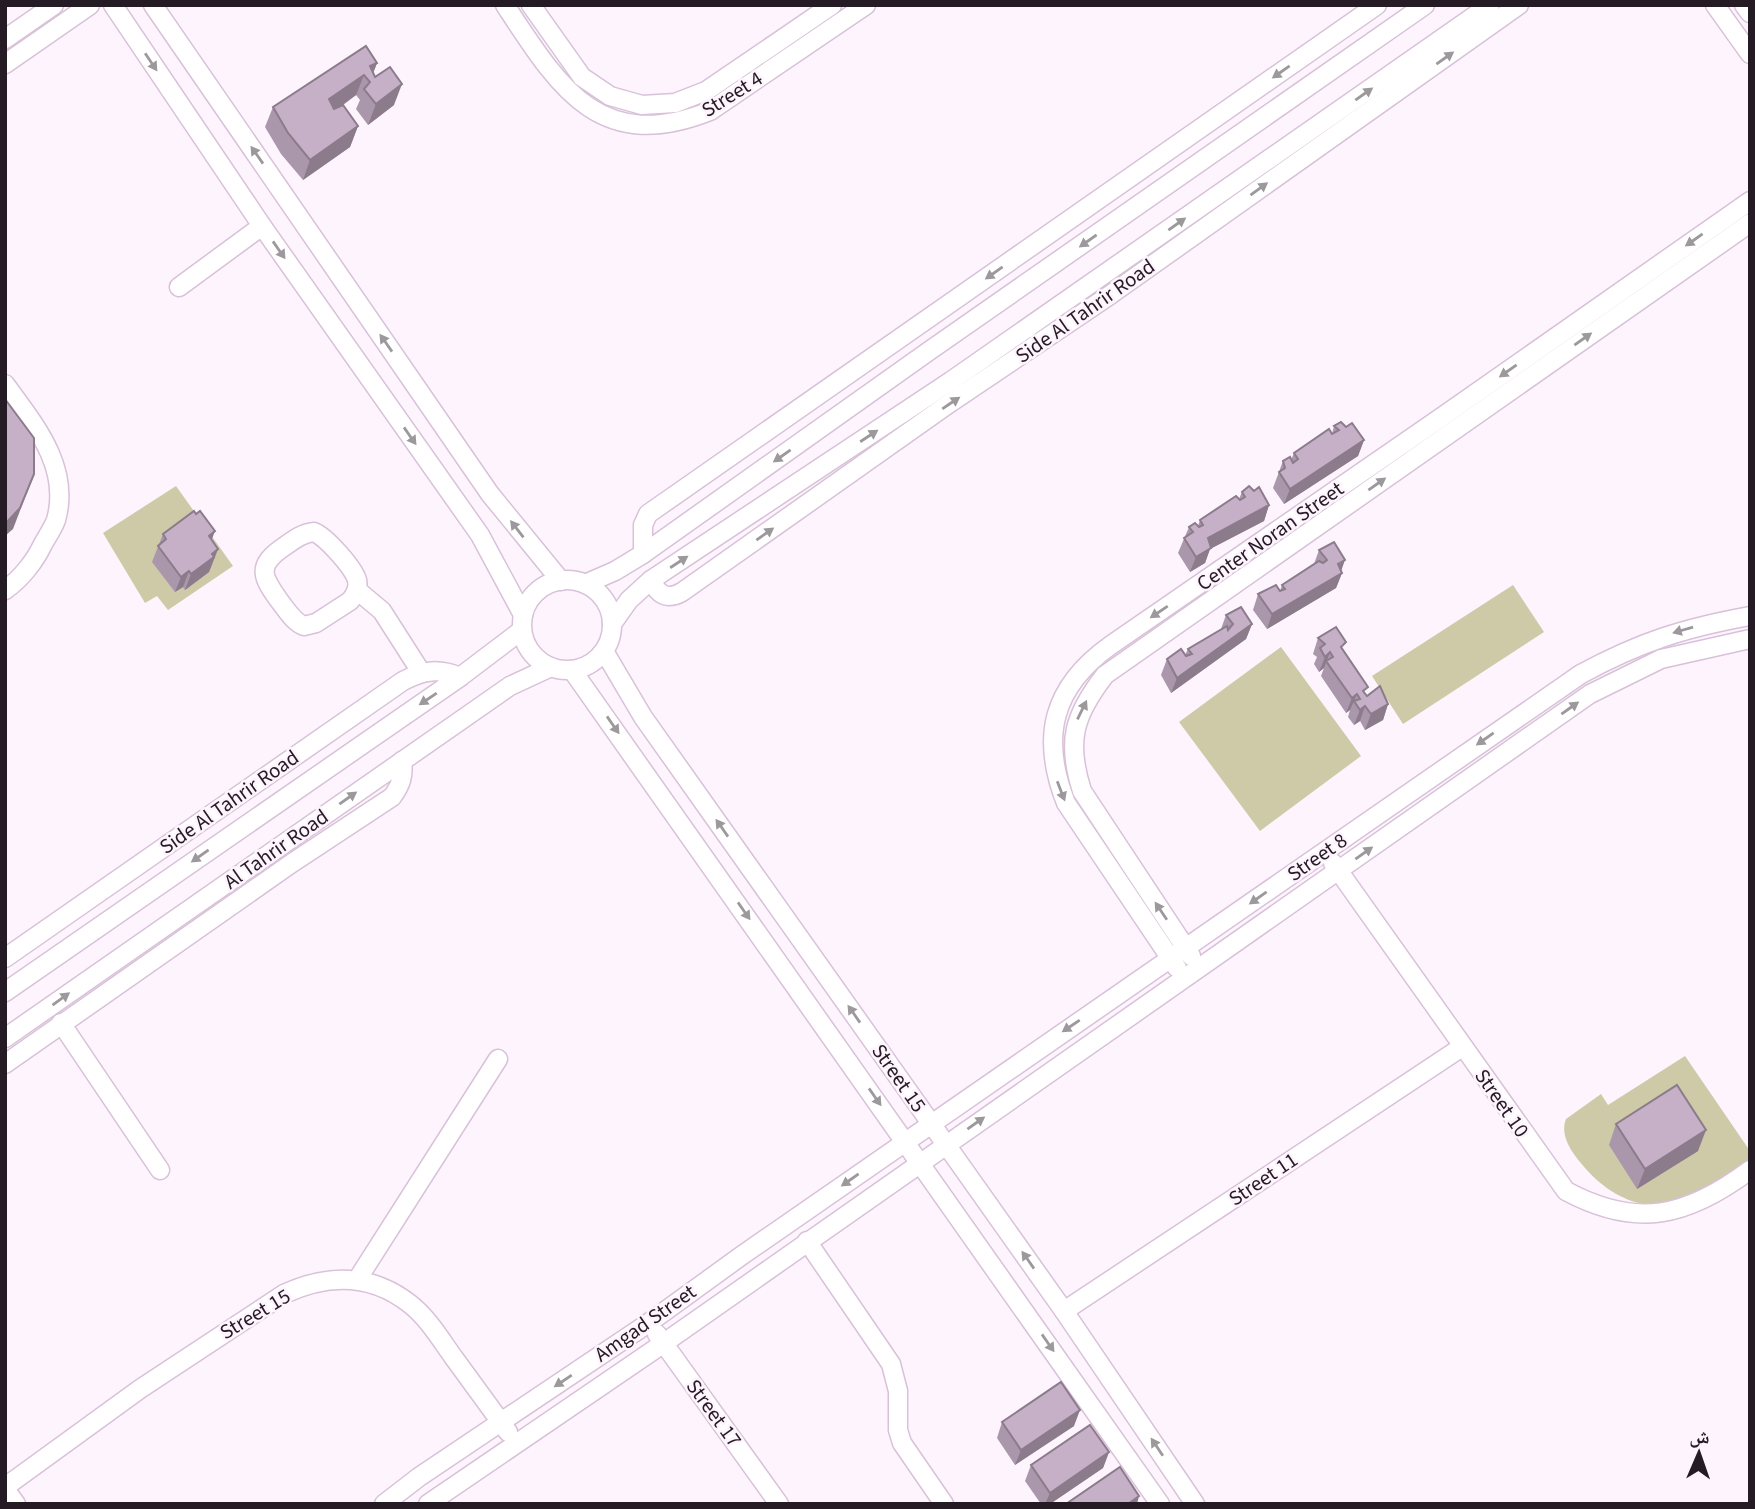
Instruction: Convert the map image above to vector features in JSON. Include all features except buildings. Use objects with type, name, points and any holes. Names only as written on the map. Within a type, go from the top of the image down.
[{"type":"street","points":[[5,39],[54,5]]},
{"type":"street","points":[[5,64],[90,5]]},
{"type":"street","points":[[113,5],[262,226],[480,535],[523,623],[531,653],[551,667],[572,670],[590,664],[604,651],[612,624],[611,615],[602,597],[585,584],[561,581],[537,592],[526,607],[523,623]]},
{"type":"street","points":[[153,5],[489,494],[561,581]]},
{"type":"street","name":"Street 4","points":[[505,5],[552,74],[575,98],[604,115],[630,123],[657,125],[684,121],[710,111],[866,5]]},
{"type":"street","name":"Street 4","points":[[531,5],[582,77],[610,96],[642,105],[675,103],[706,91],[832,5]]},
{"type":"street","points":[[643,554],[643,525],[648,514],[1377,5]]},
{"type":"street","points":[[585,584],[615,571],[643,554],[1425,5]]},
{"type":"street","points":[[612,624],[629,600],[651,580],[974,377],[1490,5]]},
{"type":"street","name":"Side Al Tahrir Road","points":[[651,580],[657,592],[666,596],[675,596],[682,592],[974,377],[1110,295],[1519,5]]},
{"type":"street","points":[[1715,5],[1750,54]]},
{"type":"street","points":[[1744,5],[1750,13]]},
{"type":"street","name":"Center Noran Street","points":[[1184,978],[1066,803],[1056,777],[1052,748],[1055,720],[1065,693],[1077,674],[1092,658],[1750,201]]},
{"type":"street","name":"Center Noran Street","points":[[1199,968],[1082,791],[1074,767],[1073,743],[1077,718],[1098,684],[1105,675],[1750,223]]},
{"type":"street","points":[[179,287],[262,226]]},
{"type":"street","points":[[1032,246],[1048,269]]},
{"type":"street","points":[[5,384],[39,431],[55,460],[59,492],[56,521],[36,558],[5,590]]},
{"type":"street","points":[[357,590],[349,601],[316,623],[304,626],[294,619],[268,586],[265,565],[273,554],[299,536],[314,532],[322,535],[355,575],[357,590],[374,603],[389,620],[421,672],[434,670],[460,677]]},
{"type":"street","name":"Street 8","points":[[906,1141],[1581,674],[1650,640],[1687,628],[1750,616]]},
{"type":"street","name":"Al Tahrir Road","points":[[5,992],[460,677],[523,623]]},
{"type":"street","name":"Street 8","points":[[920,1162],[1590,694],[1661,659],[1750,639]]},
{"type":"street","name":"Street 15","points":[[604,651],[651,728],[1064,1311],[1195,1504]]},
{"type":"street","name":"Al Tahrir Road","points":[[5,1038],[510,686],[551,667]]},
{"type":"street","name":"Street 15","points":[[572,670],[906,1141],[1157,1503]]},
{"type":"street","name":"Side Al Tahrir Road","points":[[5,958],[403,681],[421,672]]},
{"type":"street","points":[[5,1064],[292,863],[392,797],[400,787],[402,761]]},
{"type":"street","points":[[221,807],[238,830]]},
{"type":"street","name":"Street 10","points":[[1325,852],[1566,1191],[1593,1205],[1623,1213],[1653,1215],[1688,1206],[1750,1170]]},
{"type":"street","points":[[61,1023],[160,1170]]},
{"type":"street","name":"Street 11","points":[[1064,1311],[1462,1047]]},
{"type":"street","points":[[357,1280],[498,1059]]},
{"type":"street","name":"Amgad Street","points":[[384,1504],[419,1477],[650,1322],[741,1255],[906,1141]]},
{"type":"street","name":"Amgad Street","points":[[428,1504],[664,1343],[920,1162]]},
{"type":"street","points":[[807,1241],[891,1364],[898,1391],[898,1430],[902,1443],[944,1504]]},
{"type":"street","name":"Street 15","points":[[5,1488],[140,1389],[284,1294],[307,1283],[332,1279],[357,1280],[386,1289],[411,1304],[517,1443]]},
{"type":"street","name":"Street 17","points":[[650,1322],[779,1504]]},
{"type":"street","points":[[5,1488],[16,1504]]},
{"type":"shaded area","points":[[176,486],[233,566],[168,610],[157,596],[145,603],[103,533]]},
{"type":"shaded area","points":[[1513,585],[1544,632],[1403,724],[1372,676]]},
{"type":"shaded area","points":[[1281,647],[1361,756],[1260,831],[1179,722]]},
{"type":"shaded area","points":[[1685,1056],[1750,1151],[1750,1168],[1689,1202],[1657,1206],[1628,1200],[1603,1185],[1576,1157],[1565,1136],[1566,1119],[1601,1094],[1608,1105]]}]
